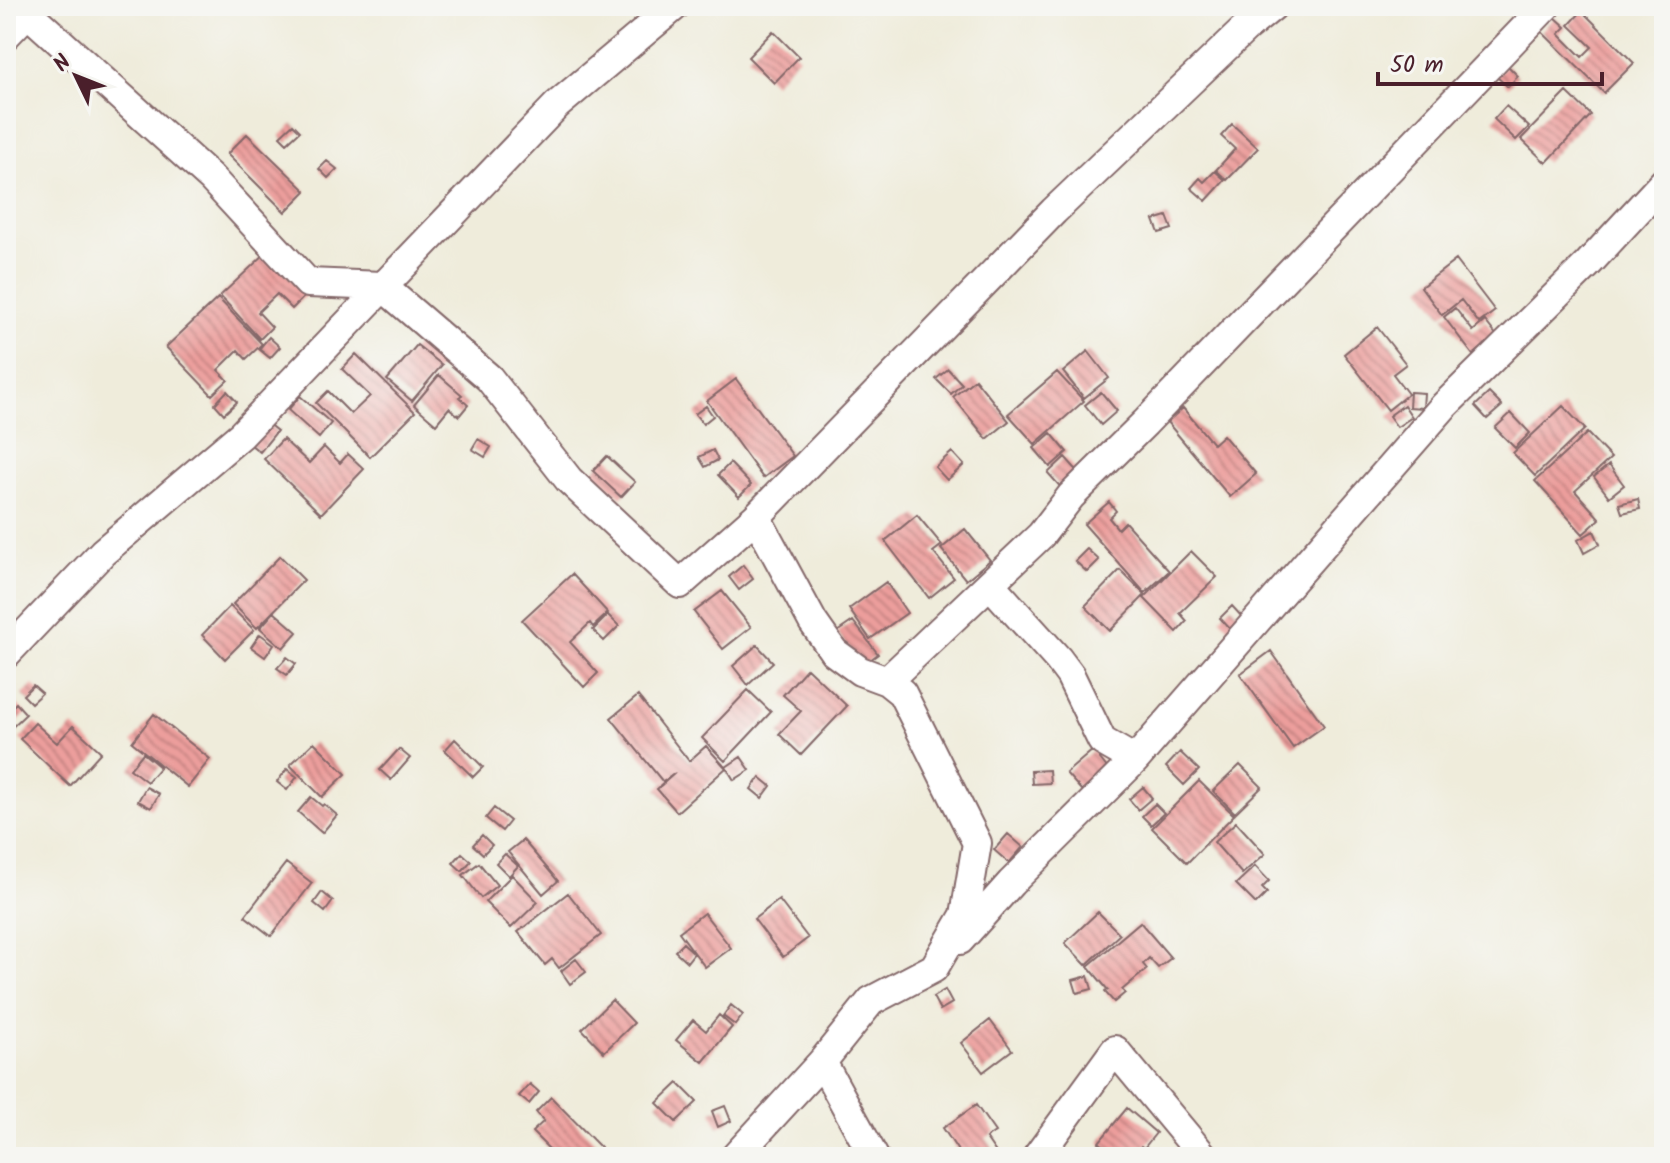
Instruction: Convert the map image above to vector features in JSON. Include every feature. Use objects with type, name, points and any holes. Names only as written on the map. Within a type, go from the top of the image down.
[{"type":"street","points":[[6,654],[103,552],[241,435],[557,105],[675,6]]},
{"type":"street","points":[[6,35],[30,8],[211,178],[308,283],[382,286],[489,378],[569,480],[680,584],[756,517],[1054,211],[1273,6]]},
{"type":"street","points":[[887,681],[1041,535],[1071,496],[1546,6]]},
{"type":"street","points":[[735,1157],[822,1062],[871,1001],[934,968],[1011,883],[1135,760],[1444,406],[1587,265],[1664,182]]},
{"type":"street","points":[[756,517],[813,622],[834,652],[860,671],[887,681],[902,693],[977,843],[965,915],[934,968]]},
{"type":"street","points":[[990,584],[1070,675],[1102,741],[1135,760]]},
{"type":"street","points":[[1037,1157],[1115,1050],[1204,1157]]},
{"type":"street","points":[[822,1062],[874,1157]]},
{"type":"building","points":[[1582,11],[1634,63],[1604,93],[1541,31],[1555,17],[1566,27],[1559,34],[1582,57],[1592,47],[1569,25]]},
{"type":"building","points":[[773,31],[799,57],[774,83],[748,57]]},
{"type":"building","points":[[1507,65],[1518,76],[1508,87],[1496,76]]},
{"type":"building","points":[[1567,92],[1591,115],[1546,163],[1521,139]]},
{"type":"building","points":[[1506,106],[1529,127],[1516,140],[1494,119]]},
{"type":"building","points":[[293,124],[300,131],[287,143],[280,136]]},
{"type":"building","points":[[1232,124],[1258,148],[1227,180],[1216,170],[1235,149],[1221,136]]},
{"type":"building","points":[[247,134],[306,191],[285,212],[227,154]]},
{"type":"building","points":[[327,161],[337,169],[328,178],[319,169]]},
{"type":"building","points":[[1215,171],[1225,180],[1206,201],[1191,188],[1200,178],[1204,182]]},
{"type":"building","points":[[1167,216],[1172,229],[1159,233],[1154,220]]},
{"type":"building","points":[[267,252],[306,295],[292,309],[277,294],[258,312],[272,327],[260,339],[220,296]]},
{"type":"building","points":[[1456,260],[1495,311],[1479,323],[1461,300],[1442,315],[1421,287]]},
{"type":"building","points":[[218,298],[262,344],[246,359],[238,350],[218,370],[228,380],[212,395],[166,347]]},
{"type":"building","points":[[1455,308],[1473,331],[1485,321],[1497,336],[1473,355],[1444,317]]},
{"type":"building","points":[[1377,327],[1406,364],[1393,374],[1408,394],[1388,410],[1344,354]]},
{"type":"building","points":[[269,337],[280,347],[270,358],[259,349]]},
{"type":"building","points":[[417,345],[442,365],[412,401],[387,380]]},
{"type":"building","points":[[1088,351],[1109,378],[1084,398],[1063,372]]},
{"type":"building","points":[[356,354],[415,412],[370,457],[316,403],[328,391],[351,414],[370,396],[342,369]]},
{"type":"building","points":[[948,369],[962,384],[951,394],[936,379]]},
{"type":"building","points":[[1057,372],[1084,401],[1035,444],[1008,414]]},
{"type":"building","points":[[439,375],[462,395],[459,397],[468,405],[459,416],[449,408],[436,424],[414,405]]},
{"type":"building","points":[[736,379],[793,456],[763,478],[707,401]]},
{"type":"building","points":[[975,379],[1009,421],[987,439],[953,397]]},
{"type":"building","points":[[227,391],[237,402],[224,414],[215,404]]},
{"type":"building","points":[[1101,392],[1117,411],[1101,425],[1085,405]]},
{"type":"building","points":[[1410,392],[1424,393],[1423,408],[1409,407]]},
{"type":"building","points":[[1489,393],[1502,406],[1487,419],[1475,406]]},
{"type":"building","points":[[300,396],[331,423],[319,438],[288,410]]},
{"type":"building","points":[[1404,405],[1412,417],[1397,427],[1389,416]]},
{"type":"building","points":[[706,406],[713,416],[703,424],[695,414]]},
{"type":"building","points":[[1563,406],[1585,429],[1535,476],[1513,453]]},
{"type":"building","points":[[1183,408],[1213,444],[1223,435],[1256,474],[1230,497],[1167,422]]},
{"type":"building","points":[[1511,413],[1530,433],[1515,448],[1495,428]]},
{"type":"building","points":[[267,423],[277,431],[260,452],[250,444]]},
{"type":"building","points":[[1051,433],[1067,452],[1050,467],[1034,448]]},
{"type":"building","points":[[1587,433],[1611,458],[1575,491],[1600,519],[1583,534],[1535,481]]},
{"type":"building","points":[[283,439],[309,463],[324,447],[340,463],[348,454],[364,469],[321,514],[264,459]]},
{"type":"building","points":[[478,439],[491,447],[485,457],[472,449]]},
{"type":"building","points":[[713,450],[718,460],[705,467],[699,457]]},
{"type":"building","points":[[952,452],[964,465],[947,480],[935,467]]},
{"type":"building","points":[[607,456],[635,482],[621,497],[593,471]]},
{"type":"building","points":[[1065,457],[1082,476],[1065,492],[1048,473]]},
{"type":"building","points":[[730,463],[751,485],[739,497],[718,475]]},
{"type":"building","points":[[1609,465],[1624,485],[1609,497],[1594,477]]},
{"type":"building","points":[[1638,499],[1640,509],[1622,513],[1619,504]]},
{"type":"building","points":[[1109,502],[1116,511],[1109,518],[1118,529],[1125,522],[1169,571],[1145,593],[1084,524]]},
{"type":"building","points":[[917,515],[942,545],[933,552],[954,578],[929,598],[885,541]]},
{"type":"building","points":[[965,529],[990,560],[966,580],[941,549]]},
{"type":"building","points":[[1594,531],[1600,544],[1584,553],[1578,540]]},
{"type":"building","points":[[1087,549],[1099,560],[1087,572],[1075,561]]},
{"type":"building","points":[[1191,551],[1217,577],[1180,613],[1187,621],[1177,632],[1144,598]]},
{"type":"building","points":[[280,556],[304,580],[257,628],[233,604]]},
{"type":"building","points":[[743,565],[753,579],[739,590],[729,577]]},
{"type":"building","points":[[1120,570],[1145,595],[1110,631],[1085,606]]},
{"type":"building","points":[[572,574],[608,613],[593,627],[590,623],[570,642],[598,673],[584,687],[522,620]]},
{"type":"building","points":[[886,582],[907,613],[870,639],[849,609]]},
{"type":"building","points":[[722,591],[751,627],[723,649],[694,612]]},
{"type":"building","points":[[230,606],[254,630],[225,659],[202,635]]},
{"type":"building","points":[[1232,606],[1243,618],[1231,630],[1220,618]]},
{"type":"building","points":[[274,612],[297,632],[283,648],[260,628]]},
{"type":"building","points":[[608,615],[619,626],[604,641],[593,630]]},
{"type":"building","points":[[853,621],[878,654],[862,666],[837,632]]},
{"type":"building","points":[[260,634],[274,644],[265,657],[251,647]]},
{"type":"building","points":[[757,645],[773,662],[748,685],[733,666]]},
{"type":"building","points":[[1271,651],[1324,726],[1293,748],[1240,674]]},
{"type":"building","points":[[287,657],[296,664],[287,675],[277,668]]},
{"type":"building","points":[[807,668],[847,706],[801,755],[779,734],[801,711],[783,695]]},
{"type":"building","points":[[33,685],[42,693],[31,703],[23,695]]},
{"type":"building","points":[[748,690],[771,712],[725,761],[702,738]]},
{"type":"building","points":[[638,696],[689,761],[706,746],[726,768],[677,812],[657,789],[675,773],[663,782],[611,718]]},
{"type":"building","points":[[16,703],[26,714],[9,730],[6,727],[6,713]]},
{"type":"building","points":[[154,714],[210,759],[188,787],[132,742]]},
{"type":"building","points":[[35,723],[57,743],[73,726],[101,752],[70,786],[20,739]]},
{"type":"building","points":[[455,739],[483,767],[473,777],[445,750]]},
{"type":"building","points":[[314,742],[346,774],[322,797],[290,765]]},
{"type":"building","points":[[399,749],[410,758],[391,780],[380,770]]},
{"type":"building","points":[[1093,750],[1108,769],[1082,791],[1066,773]]},
{"type":"building","points":[[1180,752],[1199,770],[1184,785],[1166,767]]},
{"type":"building","points":[[143,753],[160,767],[147,782],[130,769]]},
{"type":"building","points":[[741,757],[750,770],[734,780],[726,767]]},
{"type":"building","points":[[1240,765],[1262,787],[1235,813],[1213,791]]},
{"type":"building","points":[[287,769],[297,777],[287,790],[277,782]]},
{"type":"building","points":[[1049,770],[1050,783],[1032,784],[1031,771]]},
{"type":"building","points":[[760,777],[771,786],[762,798],[751,789]]},
{"type":"building","points":[[1199,781],[1234,815],[1187,863],[1152,828]]},
{"type":"building","points":[[146,787],[159,794],[151,808],[138,801]]},
{"type":"building","points":[[1143,787],[1152,798],[1138,810],[1129,799]]},
{"type":"building","points":[[311,797],[337,815],[322,833],[298,812]]},
{"type":"building","points":[[1155,804],[1164,813],[1151,825],[1142,816]]},
{"type":"building","points":[[494,808],[510,821],[502,831],[486,818]]},
{"type":"building","points":[[1236,822],[1265,854],[1242,874],[1214,842]]},
{"type":"building","points":[[1008,834],[1023,847],[1009,863],[994,850]]},
{"type":"building","points":[[482,835],[492,845],[483,854],[473,845]]},
{"type":"building","points":[[523,840],[558,881],[543,894],[508,852]]},
{"type":"building","points":[[462,853],[471,861],[462,871],[453,863]]},
{"type":"building","points":[[505,854],[518,866],[509,876],[496,863]]},
{"type":"building","points":[[286,863],[312,883],[271,936],[245,916]]},
{"type":"building","points":[[479,863],[497,885],[481,898],[463,875]]},
{"type":"building","points":[[1255,866],[1269,881],[1262,888],[1267,893],[1256,904],[1236,884]]},
{"type":"building","points":[[512,875],[538,902],[511,928],[485,902]]},
{"type":"building","points":[[322,892],[333,901],[325,912],[314,903]]},
{"type":"building","points":[[568,893],[601,935],[559,968],[552,959],[545,965],[518,932]]},
{"type":"building","points":[[779,900],[808,938],[783,957],[754,919]]},
{"type":"building","points":[[1098,912],[1120,934],[1086,965],[1065,943]]},
{"type":"building","points":[[704,913],[731,948],[705,967],[679,932]]},
{"type":"building","points":[[1140,922],[1171,958],[1158,968],[1149,958],[1143,964],[1147,969],[1122,990],[1125,993],[1114,1002],[1088,966]]},
{"type":"building","points":[[683,943],[694,953],[687,962],[675,951]]},
{"type":"building","points":[[576,959],[586,972],[570,984],[561,971]]},
{"type":"building","points":[[1088,976],[1092,989],[1077,993],[1073,980]]},
{"type":"building","points":[[945,990],[952,1003],[940,1010],[933,997]]},
{"type":"building","points":[[612,1000],[634,1023],[604,1052],[582,1029]]},
{"type":"building","points":[[731,1005],[743,1015],[735,1025],[723,1016]]},
{"type":"building","points":[[719,1015],[732,1027],[703,1062],[676,1040],[693,1020],[706,1031]]},
{"type":"building","points":[[990,1020],[1012,1050],[983,1072],[961,1043]]},
{"type":"building","points":[[678,1083],[697,1102],[676,1122],[657,1103]]},
{"type":"building","points":[[530,1084],[539,1092],[529,1104],[519,1096]]},
{"type":"building","points":[[551,1097],[602,1149],[594,1157],[557,1157],[532,1132],[544,1121],[536,1112]]},
{"type":"building","points":[[976,1105],[995,1132],[986,1138],[999,1157],[962,1157],[943,1128]]},
{"type":"building","points":[[725,1106],[731,1121],[718,1127],[712,1111]]},
{"type":"building","points":[[1127,1108],[1156,1133],[1132,1157],[1117,1157],[1099,1142]]}]
